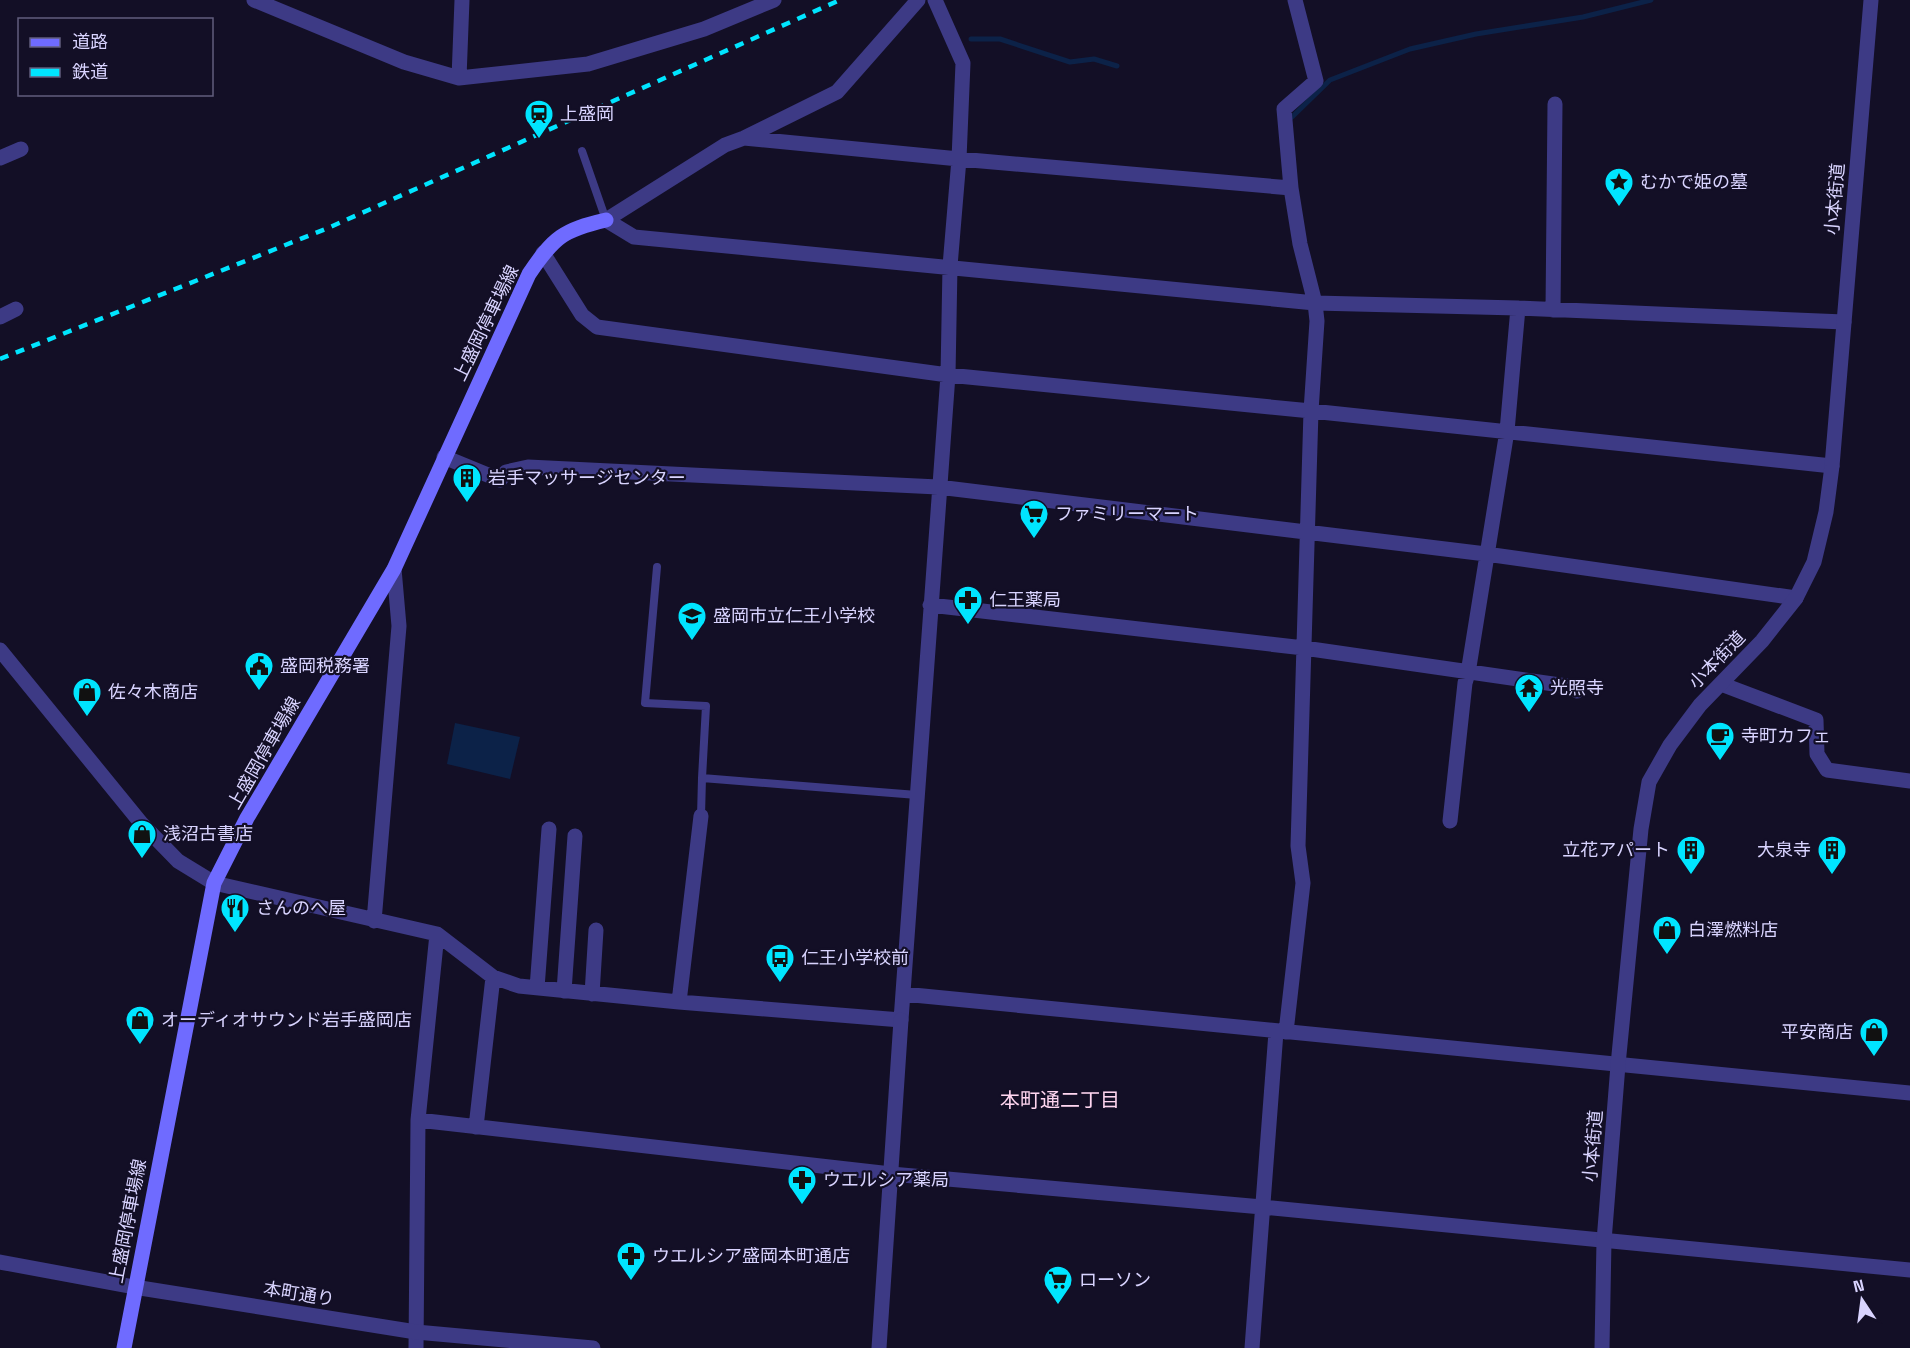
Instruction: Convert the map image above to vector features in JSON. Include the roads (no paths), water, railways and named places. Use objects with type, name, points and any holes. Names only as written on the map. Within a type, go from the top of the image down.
[{"type":"main road","name":"上盛岡停車場線","points":[[124,1348],[214,883],[248,818],[394,568],[529,274],[543,253],[561,235],[585,225],[606,220]]},
{"type":"street","points":[[254,0],[404,62],[459,78],[588,64],[704,29],[774,0]]},
{"type":"street","points":[[459,78],[462,0]]},
{"type":"street","points":[[918,0],[837,92],[725,145],[606,220],[634,237],[1315,303],[1518,308],[1844,321]]},
{"type":"street","points":[[879,1348],[938,487],[948,375],[950,266],[959,159],[963,63],[935,0]]},
{"type":"street","points":[[1252,1348],[1262,1207],[1281,1032],[1303,883],[1298,846],[1311,411],[1317,321],[1315,303],[1300,244],[1291,188],[1284,110],[1316,81],[1295,0]]},
{"type":"street","name":"小本街道","points":[[1602,1348],[1604,1241],[1618,1065],[1641,830],[1649,782],[1684,725],[1762,641],[1796,598],[1814,562],[1826,512],[1832,466],[1871,0]]},
{"type":"street","points":[[1553,310],[1555,104]]},
{"type":"street","points":[[744,138],[1291,188]]},
{"type":"street","points":[[0,158],[21,149]]},
{"type":"street","points":[[543,253],[582,315],[597,327],[948,375],[1832,466]]},
{"type":"street","points":[[1450,821],[1465,683],[1507,431],[1518,308]]},
{"type":"street","points":[[0,317],[16,309]]},
{"type":"street","points":[[444,457],[500,480],[506,472],[528,467],[938,487],[1486,554],[1796,598]]},
{"type":"street","points":[[374,921],[399,626],[394,568]]},
{"type":"street","points":[[930,605],[1304,648],[1574,687],[1577,691]]},
{"type":"street","points":[[0,650],[141,823],[178,861],[214,883],[374,921],[437,933],[493,977],[519,986],[901,1020]]},
{"type":"street","points":[[1720,684],[1816,720],[1817,754],[1827,770],[1910,781]]},
{"type":"street","points":[[679,1002],[701,816]]},
{"type":"street","points":[[537,988],[549,829]]},
{"type":"street","points":[[564,991],[575,836]]},
{"type":"street","points":[[592,994],[596,930]]},
{"type":"street","points":[[416,1348],[418,1120],[437,933]]},
{"type":"street","points":[[476,1127],[493,977]]},
{"type":"street","points":[[903,994],[1910,1093]]},
{"type":"street","points":[[418,1120],[891,1174],[1262,1207],[1910,1270]]},
{"type":"street","name":"本町通り","points":[[0,1262],[134,1287],[416,1332],[593,1348]]},
{"type":"lane","points":[[582,151],[606,220]]},
{"type":"lane","points":[[657,567],[645,703],[706,706],[701,816]]},
{"type":"lane","points":[[702,778],[917,795]]},
{"type":"water","points":[[455,723],[520,737],[510,779],[447,764]]},
{"type":"waterway","points":[[1292,117],[1330,80],[1410,49],[1476,34],[1583,17],[1651,0]]},
{"type":"waterway","points":[[971,39],[1000,39],[1070,62],[1094,59],[1117,66]]},
{"type":"railway","points":[[0,359],[328,228],[840,0]]},
{"type":"place","name":"上盛岡","points":[[539,140]]},
{"type":"place","name":"むかで姫の墓","points":[[1619,208]]},
{"type":"place","name":"岩手マッサージセンター","points":[[467,504]]},
{"type":"place","name":"ファミリーマート","points":[[1034,540]]},
{"type":"place","name":"仁王薬局","points":[[968,626]]},
{"type":"place","name":"盛岡市立仁王小学校","points":[[692,642]]},
{"type":"place","name":"盛岡税務署","points":[[259,692]]},
{"type":"place","name":"光照寺","points":[[1529,714]]},
{"type":"place","name":"佐々木商店","points":[[87,718]]},
{"type":"place","name":"寺町カフェ","points":[[1720,762]]},
{"type":"place","name":"浅沼古書店","points":[[142,860]]},
{"type":"place","name":"立花アパート","points":[[1691,876]]},
{"type":"place","name":"大泉寺","points":[[1832,876]]},
{"type":"place","name":"さんのへ屋","points":[[235,934]]},
{"type":"place","name":"白澤燃料店","points":[[1667,956]]},
{"type":"place","name":"仁王小学校前","points":[[780,984]]},
{"type":"place","name":"オーディオサウンド岩手盛岡店","points":[[140,1046]]},
{"type":"place","name":"平安商店","points":[[1874,1058]]},
{"type":"place","name":"ウエルシア薬局","points":[[802,1206]]},
{"type":"place","name":"ウエルシア盛岡本町通店","points":[[631,1282]]},
{"type":"place","name":"ローソン","points":[[1058,1306]]},
{"type":"district","name":"本町通二丁目","points":[[1060,1100]]}]
